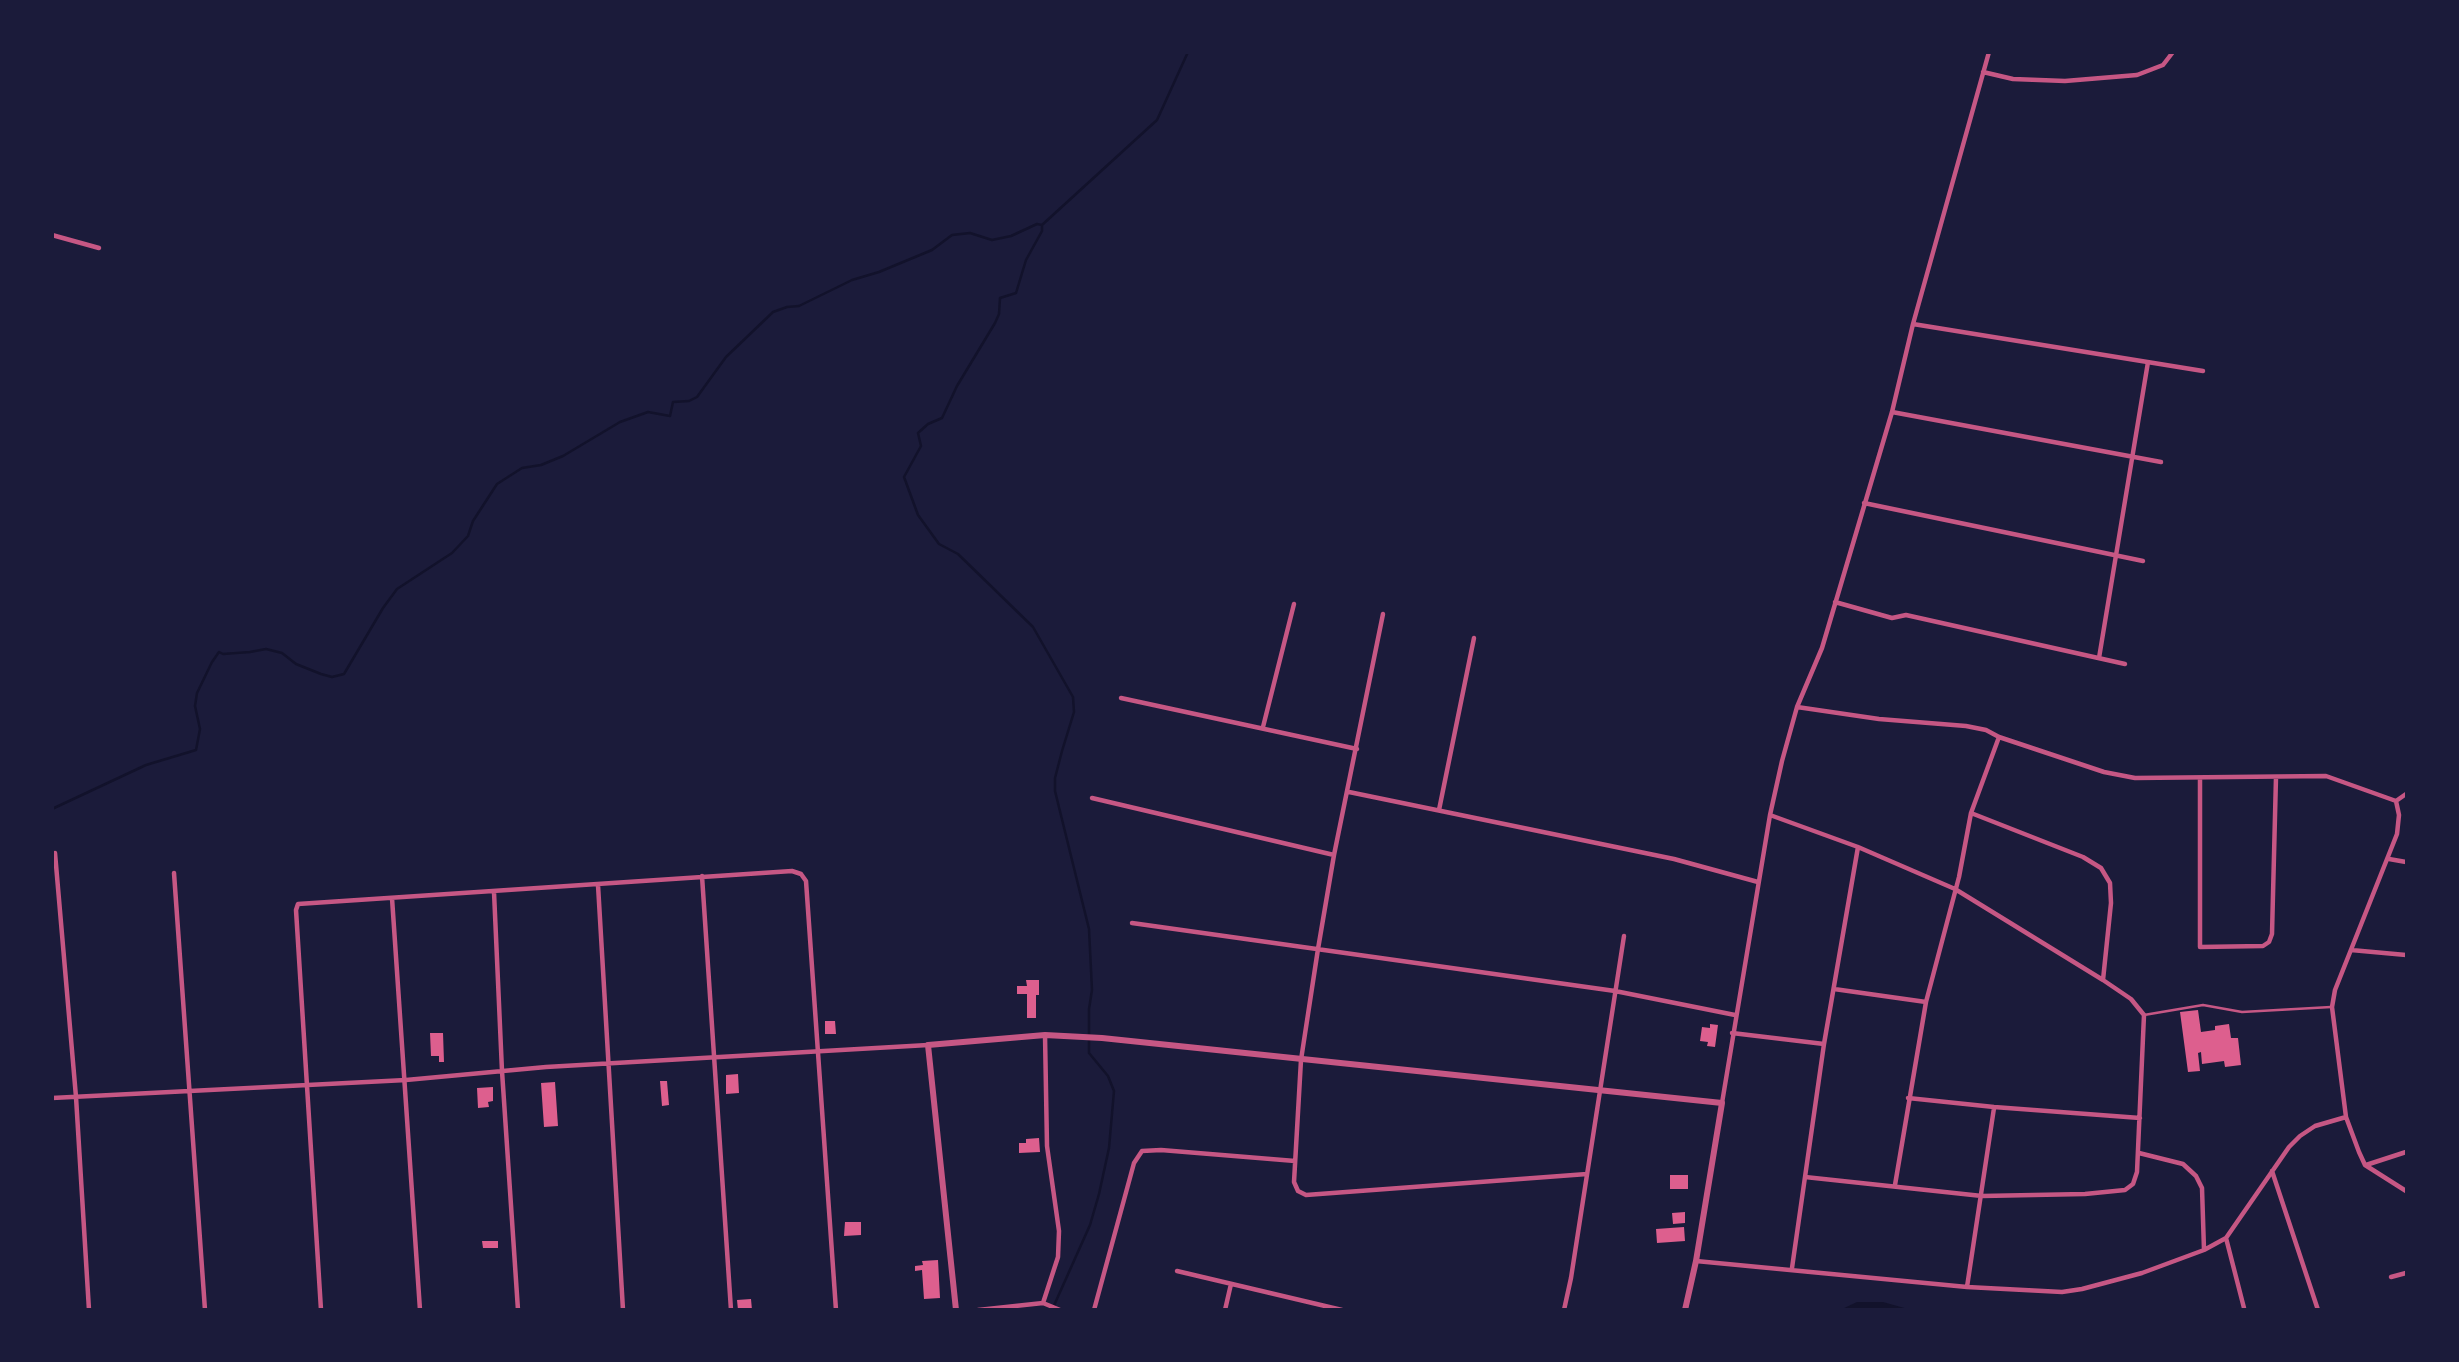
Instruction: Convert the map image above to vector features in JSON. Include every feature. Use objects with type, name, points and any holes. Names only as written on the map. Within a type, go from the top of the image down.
[{"type":"street","points":[[1685,1310],[1696,1261],[1770,814],[1797,707],[1822,648],[1892,412],[1913,324],[1989,52]]},
{"type":"street","points":[[1983,72],[2012,79],[2065,81],[2137,75],[2162,65],[2174,52]]},
{"type":"street","points":[[52,235],[99,248]]},
{"type":"street","points":[[1913,324],[2203,371]]},
{"type":"street","points":[[2099,658],[2148,362]]},
{"type":"street","points":[[1892,412],[2161,462]]},
{"type":"street","points":[[1864,503],[2143,561]]},
{"type":"street","points":[[1835,602],[1892,618],[1906,615],[2125,664]]},
{"type":"street","points":[[1263,727],[1294,604]]},
{"type":"street","points":[[1383,614],[1318,949],[1301,1060],[1294,1182],[1298,1191],[1306,1195],[1587,1174]]},
{"type":"street","points":[[1439,810],[1474,638]]},
{"type":"street","points":[[1121,698],[1357,749]]},
{"type":"street","points":[[1797,707],[1986,730],[1999,737],[2118,776],[2326,776],[2396,801]]},
{"type":"street","points":[[1895,1185],[1926,1002],[1971,813],[1999,737]]},
{"type":"street","points":[[2200,778],[2200,947],[2263,946],[2269,942],[2272,934],[2276,776]]},
{"type":"street","points":[[1349,792],[1674,859],[1758,882]]},
{"type":"street","points":[[2396,801],[2406,794]]},
{"type":"street","points":[[1092,798],[1335,855]]},
{"type":"street","points":[[2396,801],[2399,816],[2397,834],[2335,990],[2332,1007],[2346,1117],[2365,1165],[2406,1191]]},
{"type":"street","points":[[1971,813],[2083,857],[2101,868],[2110,883],[2112,903],[2103,980]]},
{"type":"street","points":[[1770,814],[1858,847],[1955,889],[2103,980],[2130,999],[2144,1014],[2139,1153],[2133,1184],[2125,1190],[2085,1194],[1982,1196],[1805,1177]]},
{"type":"street","points":[[1792,1268],[1824,1044],[1858,847]]},
{"type":"street","points":[[55,853],[76,1097],[89,1310]]},
{"type":"street","points":[[2389,859],[2406,862]]},
{"type":"street","points":[[321,1310],[296,910],[298,904],[792,871],[801,874],[806,881],[836,1310]]},
{"type":"street","points":[[174,873],[205,1310]]},
{"type":"street","points":[[702,876],[731,1310]]},
{"type":"street","points":[[598,885],[623,1310]]},
{"type":"street","points":[[494,892],[502,1071],[518,1310]]},
{"type":"street","points":[[392,898],[420,1310]]},
{"type":"street","points":[[1132,923],[1615,991],[1735,1015]]},
{"type":"street","points":[[1564,1310],[1624,936]]},
{"type":"street","points":[[2351,950],[2406,955]]},
{"type":"street","points":[[1833,989],[1926,1002]]},
{"type":"street","points":[[1732,1033],[1824,1044]]},
{"type":"street","points":[[52,1098],[406,1080],[502,1071],[928,1045],[1045,1035],[1102,1038],[1721,1103]]},
{"type":"street","points":[[1043,1303],[1058,1257],[1059,1231],[1047,1146],[1045,1035]]},
{"type":"street","points":[[928,1045],[956,1310]]},
{"type":"street","points":[[1908,1098],[2140,1118]]},
{"type":"street","points":[[1967,1287],[1994,1107]]},
{"type":"street","points":[[1696,1261],[1792,1268],[1967,1287],[2062,1292],[2142,1273],[2204,1250],[2226,1238],[2272,1171],[2300,1136],[2315,1126],[2346,1117]]},
{"type":"street","points":[[1094,1310],[1133,1163],[1142,1152],[1161,1150],[1295,1161]]},
{"type":"street","points":[[2365,1165],[2406,1152]]},
{"type":"street","points":[[2139,1153],[2183,1164],[2196,1176],[2202,1188],[2204,1250]]},
{"type":"street","points":[[2272,1171],[2318,1310]]},
{"type":"street","points":[[2226,1238],[2244,1308]]},
{"type":"street","points":[[1177,1271],[1342,1310]]},
{"type":"street","points":[[2391,1277],[2406,1273]]},
{"type":"street","points":[[1225,1310],[1231,1284]]},
{"type":"street","points":[[978,1310],[1043,1303],[1060,1310]]},
{"type":"lane","points":[[2144,1014],[2203,1005],[2242,1012],[2332,1007]]},
{"type":"shaded area","points":[[1857,1302],[1883,1302],[1908,1309],[1842,1309]]},
{"type":"building","points":[[1026,980],[1039,980],[1036,1018],[1027,1018],[1027,994],[1017,994],[1017,986],[1027,986]]},
{"type":"building","points":[[2198,1010],[2201,1032],[2229,1024],[2231,1038],[2238,1038],[2241,1065],[2225,1067],[2224,1061],[2202,1064],[2201,1052],[2198,1053],[2200,1071],[2188,1072],[2180,1012]]},
{"type":"building","points":[[825,1021],[835,1021],[836,1034],[825,1034]]},
{"type":"building","points":[[1710,1024],[1718,1025],[1715,1047],[1700,1041],[1702,1027],[1710,1028]]},
{"type":"building","points":[[430,1033],[443,1033],[444,1062],[439,1062],[439,1056],[431,1056]]},
{"type":"building","points":[[738,1074],[739,1093],[726,1094],[726,1075]]},
{"type":"building","points":[[660,1081],[667,1081],[669,1105],[662,1106]]},
{"type":"building","points":[[555,1082],[558,1126],[544,1127],[541,1083]]},
{"type":"building","points":[[493,1087],[493,1101],[488,1102],[489,1107],[478,1108],[477,1088]]},
{"type":"building","points":[[1039,1138],[1040,1152],[1019,1153],[1019,1143],[1026,1143],[1026,1139]]},
{"type":"building","points":[[1670,1175],[1688,1175],[1688,1189],[1670,1189]]},
{"type":"building","points":[[1685,1212],[1685,1223],[1673,1224],[1672,1213]]},
{"type":"building","points":[[845,1222],[861,1222],[861,1235],[844,1236]]},
{"type":"building","points":[[1684,1227],[1685,1241],[1657,1243],[1656,1229]]},
{"type":"building","points":[[482,1241],[498,1241],[498,1248],[483,1248]]},
{"type":"building","points":[[938,1260],[940,1298],[924,1299],[922,1270],[915,1271],[915,1266],[923,1265],[922,1261]]},
{"type":"building","points":[[751,1299],[752,1310],[738,1310],[737,1300]]},
{"type":"waterway","points":[[1042,225],[1157,120],[1188,52]]},
{"type":"waterway","points":[[52,809],[146,765],[196,750],[200,729],[195,706],[197,693],[219,652],[223,654],[266,649],[282,653],[296,664],[321,674],[332,677],[344,674],[397,589],[452,553],[468,536],[473,521],[497,484],[522,468],[541,465],[563,456],[620,422],[648,412],[670,416],[673,402],[689,401],[697,397],[726,357],[773,312],[799,306],[852,280],[932,250],[952,235],[970,233],[992,240],[1011,236],[1037,224],[1042,225]]},
{"type":"waterway","points":[[1042,225],[1042,231],[1026,260],[1016,293],[1000,298],[999,314],[995,323],[957,386],[942,418],[928,424],[918,433],[921,446],[904,477],[918,515],[939,544],[958,554],[1033,627],[1073,697],[1074,712],[1055,778],[1055,791],[1089,929],[1092,990],[1089,1053],[1108,1076],[1114,1091],[1109,1148],[1099,1194],[1090,1225],[1052,1310]]}]
